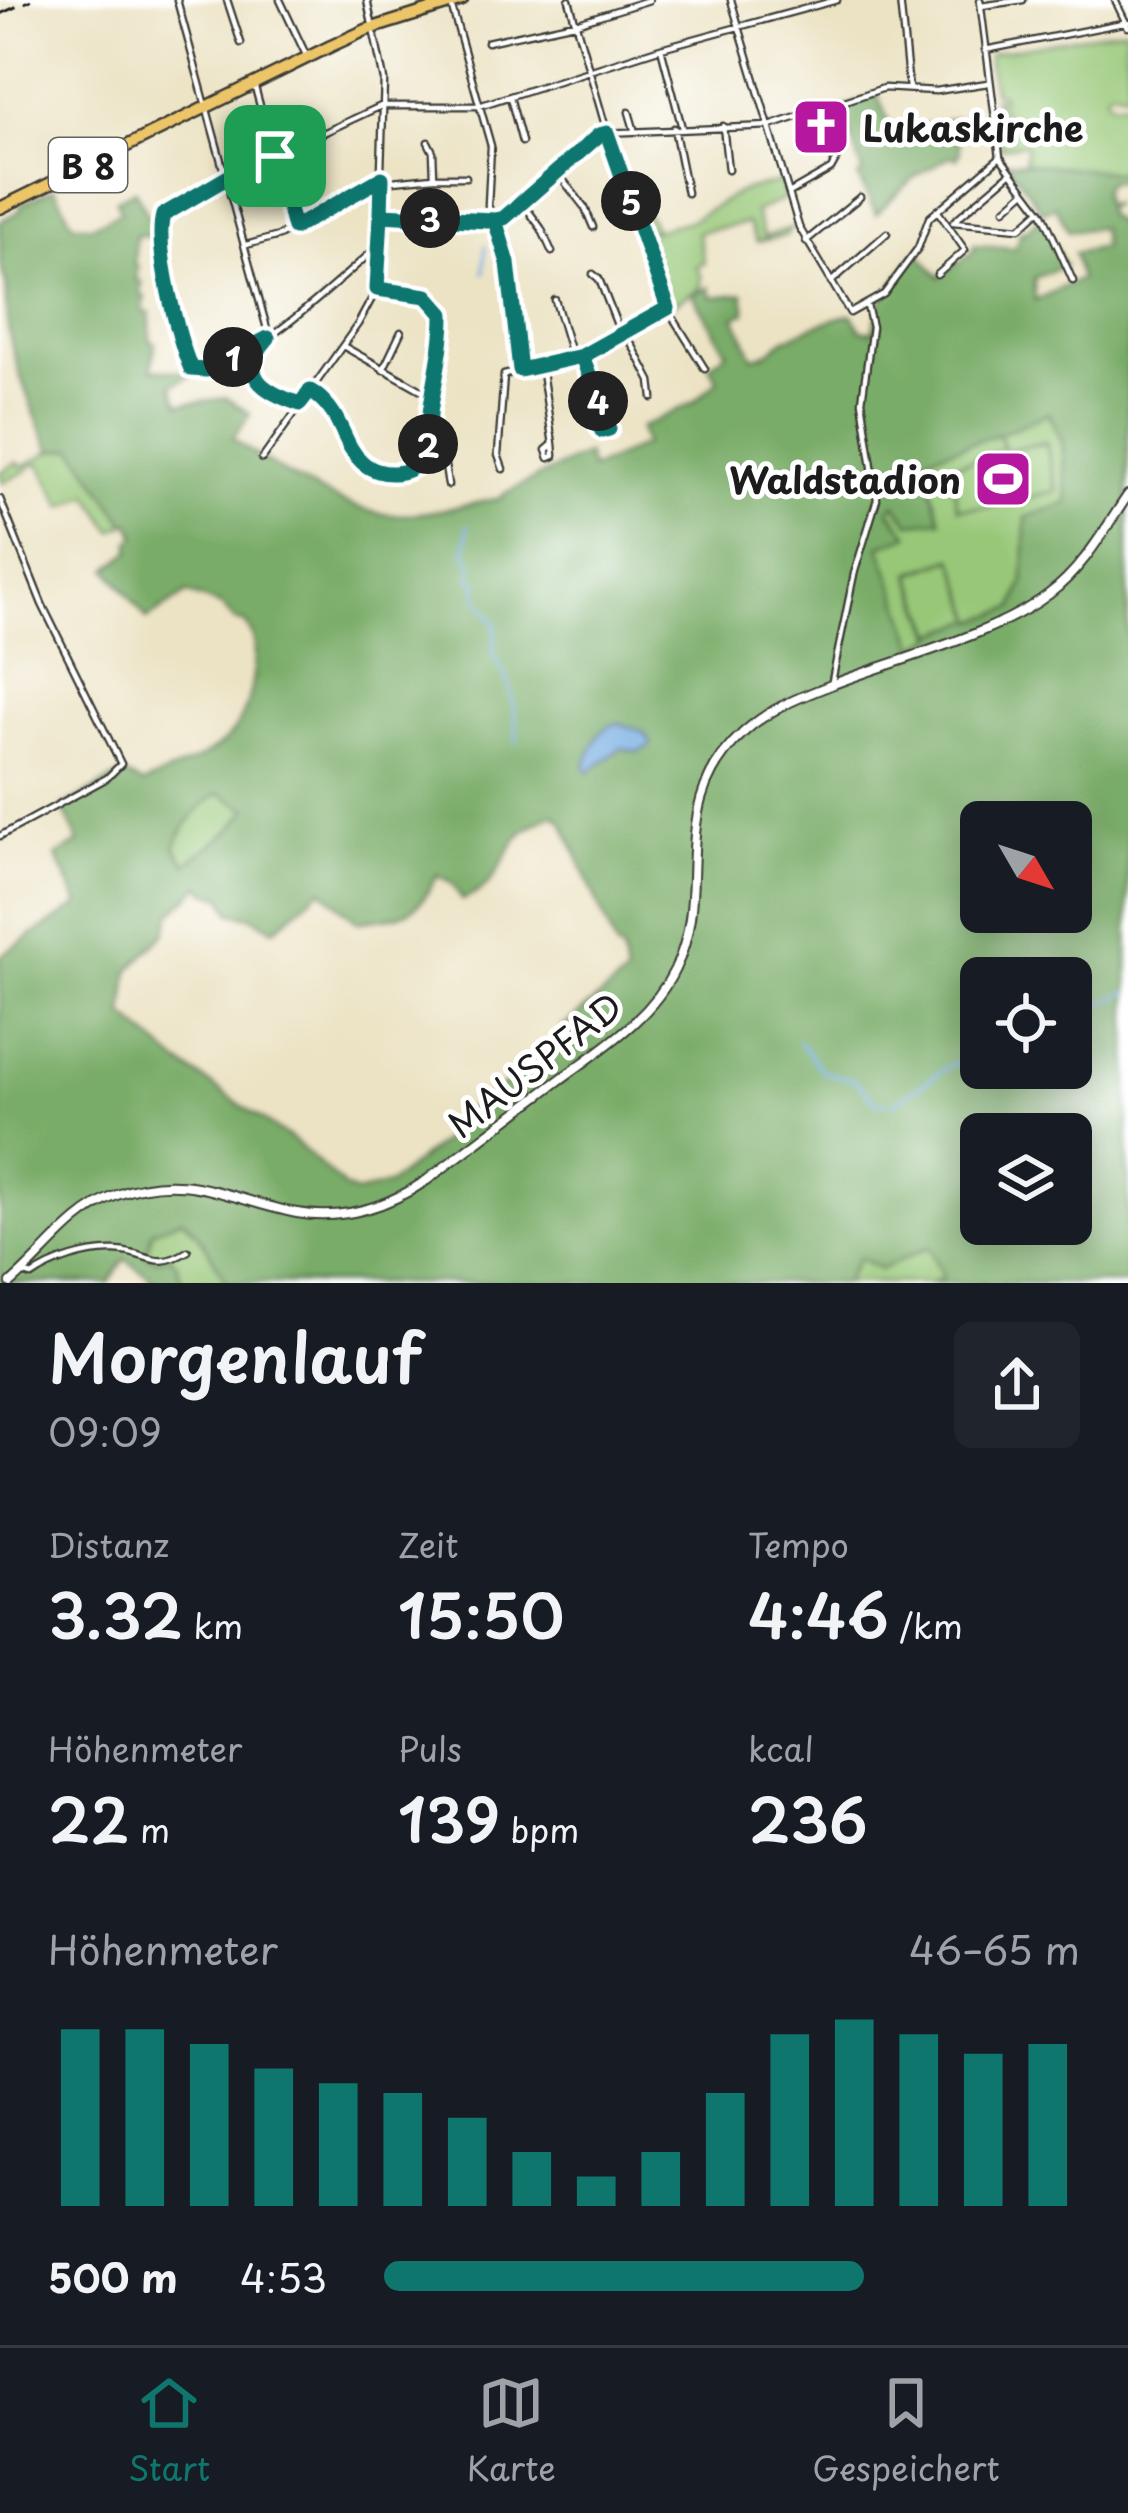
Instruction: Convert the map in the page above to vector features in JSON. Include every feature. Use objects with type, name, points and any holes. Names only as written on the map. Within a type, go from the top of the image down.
[{"type":"main road","name":"B 8","points":[[0,208],[308,57],[374,28],[456,2]]},
{"type":"street","points":[[177,0],[268,338],[254,359],[256,377],[268,390],[300,404]]},
{"type":"street","points":[[227,0],[239,40],[247,29]]},
{"type":"street","points":[[280,0],[308,57]]},
{"type":"street","points":[[262,459],[343,346],[377,289],[385,106],[383,69],[367,0]]},
{"type":"street","points":[[569,0],[607,133],[668,308],[705,369]]},
{"type":"street","points":[[487,42],[649,0]]},
{"type":"street","points":[[731,0],[788,194],[806,241],[850,313],[884,294],[937,210],[1002,160]]},
{"type":"street","points":[[380,245],[268,338],[206,370],[193,370],[166,268],[161,221],[165,213],[226,179],[385,106],[479,106],[661,48],[837,0]]},
{"type":"street","points":[[901,0],[909,89]]},
{"type":"street","points":[[1023,0],[980,3],[988,83],[1002,160],[1040,210],[1072,281]]},
{"type":"street","points":[[985,50],[1128,24],[1115,0]]},
{"type":"street","points":[[456,2],[491,150],[487,199],[508,263],[520,370]]},
{"type":"street","points":[[661,48],[687,193]]},
{"type":"street","points":[[381,215],[495,220],[607,133],[770,126],[875,90],[936,91],[988,83]]},
{"type":"street","points":[[254,84],[294,228]]},
{"type":"street","points":[[510,97],[522,142]]},
{"type":"street","points":[[629,112],[635,130]]},
{"type":"street","points":[[723,126],[728,170]]},
{"type":"street","points":[[434,176],[430,145],[442,147]]},
{"type":"street","points":[[788,194],[831,169],[836,160]]},
{"type":"street","points":[[557,172],[585,208],[593,227]]},
{"type":"street","points":[[952,224],[1010,173]]},
{"type":"street","points":[[246,244],[294,228],[382,180],[466,177]]},
{"type":"street","points":[[1004,209],[1025,191]]},
{"type":"street","points":[[806,241],[860,197]]},
{"type":"street","points":[[522,202],[552,252]]},
{"type":"street","points":[[937,210],[952,224],[965,250],[937,274]]},
{"type":"street","points":[[952,224],[1006,226],[1012,221],[1020,228],[1040,210]]},
{"type":"street","points":[[831,283],[886,233]]},
{"type":"street","points":[[593,274],[651,381],[653,398]]},
{"type":"street","points":[[310,391],[334,412],[356,456],[368,467],[401,473],[422,460],[443,345],[442,309],[420,294],[377,289]]},
{"type":"street","points":[[555,300],[573,360]]},
{"type":"street","points":[[832,685],[854,574],[877,499],[862,400],[872,327],[867,306]]},
{"type":"street","points":[[502,469],[498,455],[505,374],[573,360],[668,308]]},
{"type":"street","points":[[383,370],[401,332]]},
{"type":"street","points":[[343,346],[433,396]]},
{"type":"street","points":[[582,356],[604,419]]},
{"type":"street","points":[[541,366],[553,444]]},
{"type":"street","points":[[422,460],[444,465],[448,485]]},
{"type":"street","name":"MAUSPFAD","points":[[11,1283],[91,1208],[151,1186],[212,1188],[298,1213],[335,1215],[393,1200],[428,1180],[653,1004],[673,973],[686,938],[694,825],[712,773],[735,740],[760,719],[832,685],[994,624],[1040,600],[1072,574],[1128,495]]},
{"type":"street","points":[[0,499],[42,604],[121,764],[107,778],[0,836]]},
{"type":"street","name":"MAUSPFAD","points":[[22,1274],[28,1277],[48,1264],[103,1252],[119,1251],[161,1263],[188,1251]]},
{"type":"green space","points":[[1125,28],[1128,93],[1110,90],[1105,96],[1110,102],[1128,103],[1128,173],[1024,164],[1026,144],[1001,147],[996,111],[1002,112],[1002,107],[995,105],[994,97],[1002,99],[1002,94],[993,91],[991,53]]},
{"type":"green space","points":[[878,95],[892,132],[955,118],[960,152],[957,158],[950,156],[912,179],[876,214],[858,177],[863,172],[842,108]]},
{"type":"green space","points":[[1006,161],[1128,173],[1128,182],[1107,182],[1102,192],[1104,204],[1113,204],[1105,208],[1106,214],[1128,227],[1128,1283],[931,1283],[943,1277],[929,1247],[881,1269],[859,1258],[844,1283],[228,1283],[202,1240],[182,1219],[152,1231],[147,1256],[157,1260],[169,1256],[177,1264],[182,1283],[151,1283],[151,1278],[125,1259],[109,1283],[0,1283],[0,956],[79,905],[56,856],[79,843],[62,807],[123,774],[143,784],[220,745],[243,716],[255,655],[248,627],[222,606],[187,593],[147,619],[108,569],[131,551],[131,540],[136,537],[74,448],[51,451],[43,433],[18,370],[8,327],[0,221],[20,211],[21,204],[55,188],[72,223],[91,226],[121,212],[116,200],[135,190],[149,218],[160,216],[159,238],[136,235],[134,265],[145,297],[143,312],[150,313],[150,341],[155,343],[152,369],[195,373],[172,385],[179,404],[227,398],[250,414],[233,439],[331,497],[393,515],[502,498],[586,454],[591,469],[645,444],[640,428],[694,402],[718,380],[709,366],[727,352],[693,295],[709,287],[712,297],[743,294],[746,313],[735,316],[753,357],[802,331],[852,314],[861,330],[872,332],[882,299],[917,252],[939,277],[973,252],[974,245],[1015,248],[1021,230],[1040,218],[1065,266],[1034,278],[1035,300],[1080,279],[1074,253],[1103,247],[1100,228],[1068,231],[1056,206],[1043,212]],"holes":[[[1049,413],[1062,441],[1068,503],[1026,517],[1024,582],[1014,608],[976,621],[953,558],[910,573],[934,637],[916,646],[880,546],[909,535],[889,510],[895,504],[910,523],[941,520],[922,458],[999,434],[1004,450],[1000,434]],[[953,558],[975,619],[935,634],[911,574]],[[219,793],[248,809],[230,831],[186,864],[175,847],[188,823]],[[553,814],[563,822],[622,952],[626,976],[562,1028],[570,1043],[474,1104],[442,1141],[388,1185],[357,1193],[346,1189],[298,1144],[178,1062],[124,1015],[129,971],[166,932],[171,914],[201,885],[223,897],[231,913],[252,917],[274,930],[321,889],[358,922],[387,918],[414,908],[437,875],[452,883],[462,900],[484,888],[520,835]]]},
{"type":"green space","points":[[626,178],[655,230],[689,221],[741,191],[779,182],[787,198],[755,212],[764,237],[792,228],[785,236],[757,242],[748,223],[698,232],[704,263],[696,266],[702,277],[700,288],[670,306],[645,235],[654,230],[643,230]]},
{"type":"green space","points":[[1048,412],[1062,441],[1068,504],[1026,518],[1024,582],[1014,608],[916,646],[879,546],[908,535],[889,509],[894,503],[910,523],[941,520],[922,458],[1000,434]]},
{"type":"green space","points":[[74,447],[126,524],[113,531],[89,495],[63,507],[40,464],[2,483],[0,472],[18,462],[21,467],[51,451]]},
{"type":"green space","points":[[219,793],[248,809],[230,831],[186,864],[175,847],[179,838],[192,816]]},
{"type":"green space","points":[[182,1219],[202,1240],[228,1283],[182,1283],[177,1264],[169,1256],[147,1257],[152,1230]]},
{"type":"green space","points":[[930,1247],[943,1278],[931,1283],[844,1283],[859,1258],[881,1269]]},
{"type":"water","points":[[620,723],[643,732],[651,742],[649,747],[638,752],[621,748],[589,772],[585,767],[597,738]]},
{"type":"waterway","points":[[484,273],[485,246]]},
{"type":"waterway","points":[[468,526],[465,554],[473,563],[470,578],[477,583],[477,596],[496,625],[493,656],[509,685],[517,743]]},
{"type":"waterway","points":[[1092,1008],[1128,992]]},
{"type":"waterway","points":[[799,1042],[823,1072],[855,1080],[876,1102],[886,1103]]},
{"type":"waterway","points":[[893,1104],[960,1063]]},
{"type":"railway","points":[[0,14],[31,0]]},
{"type":"place","name":"Lukaskirche","points":[[821,127]]},
{"type":"place","name":"Waldstadion","points":[[1003,479]]},
{"type":"route","points":[[275,156],[163,215],[160,226],[166,268],[191,369],[206,370],[268,338],[253,365],[264,387],[300,404],[310,391],[315,394],[340,421],[363,464],[384,473],[401,473],[422,460],[428,447],[443,314],[427,296],[377,289],[381,215],[495,220],[508,263],[520,370],[582,356],[609,429],[602,431],[599,426],[604,419],[582,356],[668,308],[607,133],[504,218],[495,220],[487,221],[381,215],[382,178],[294,228],[275,156]]}]
